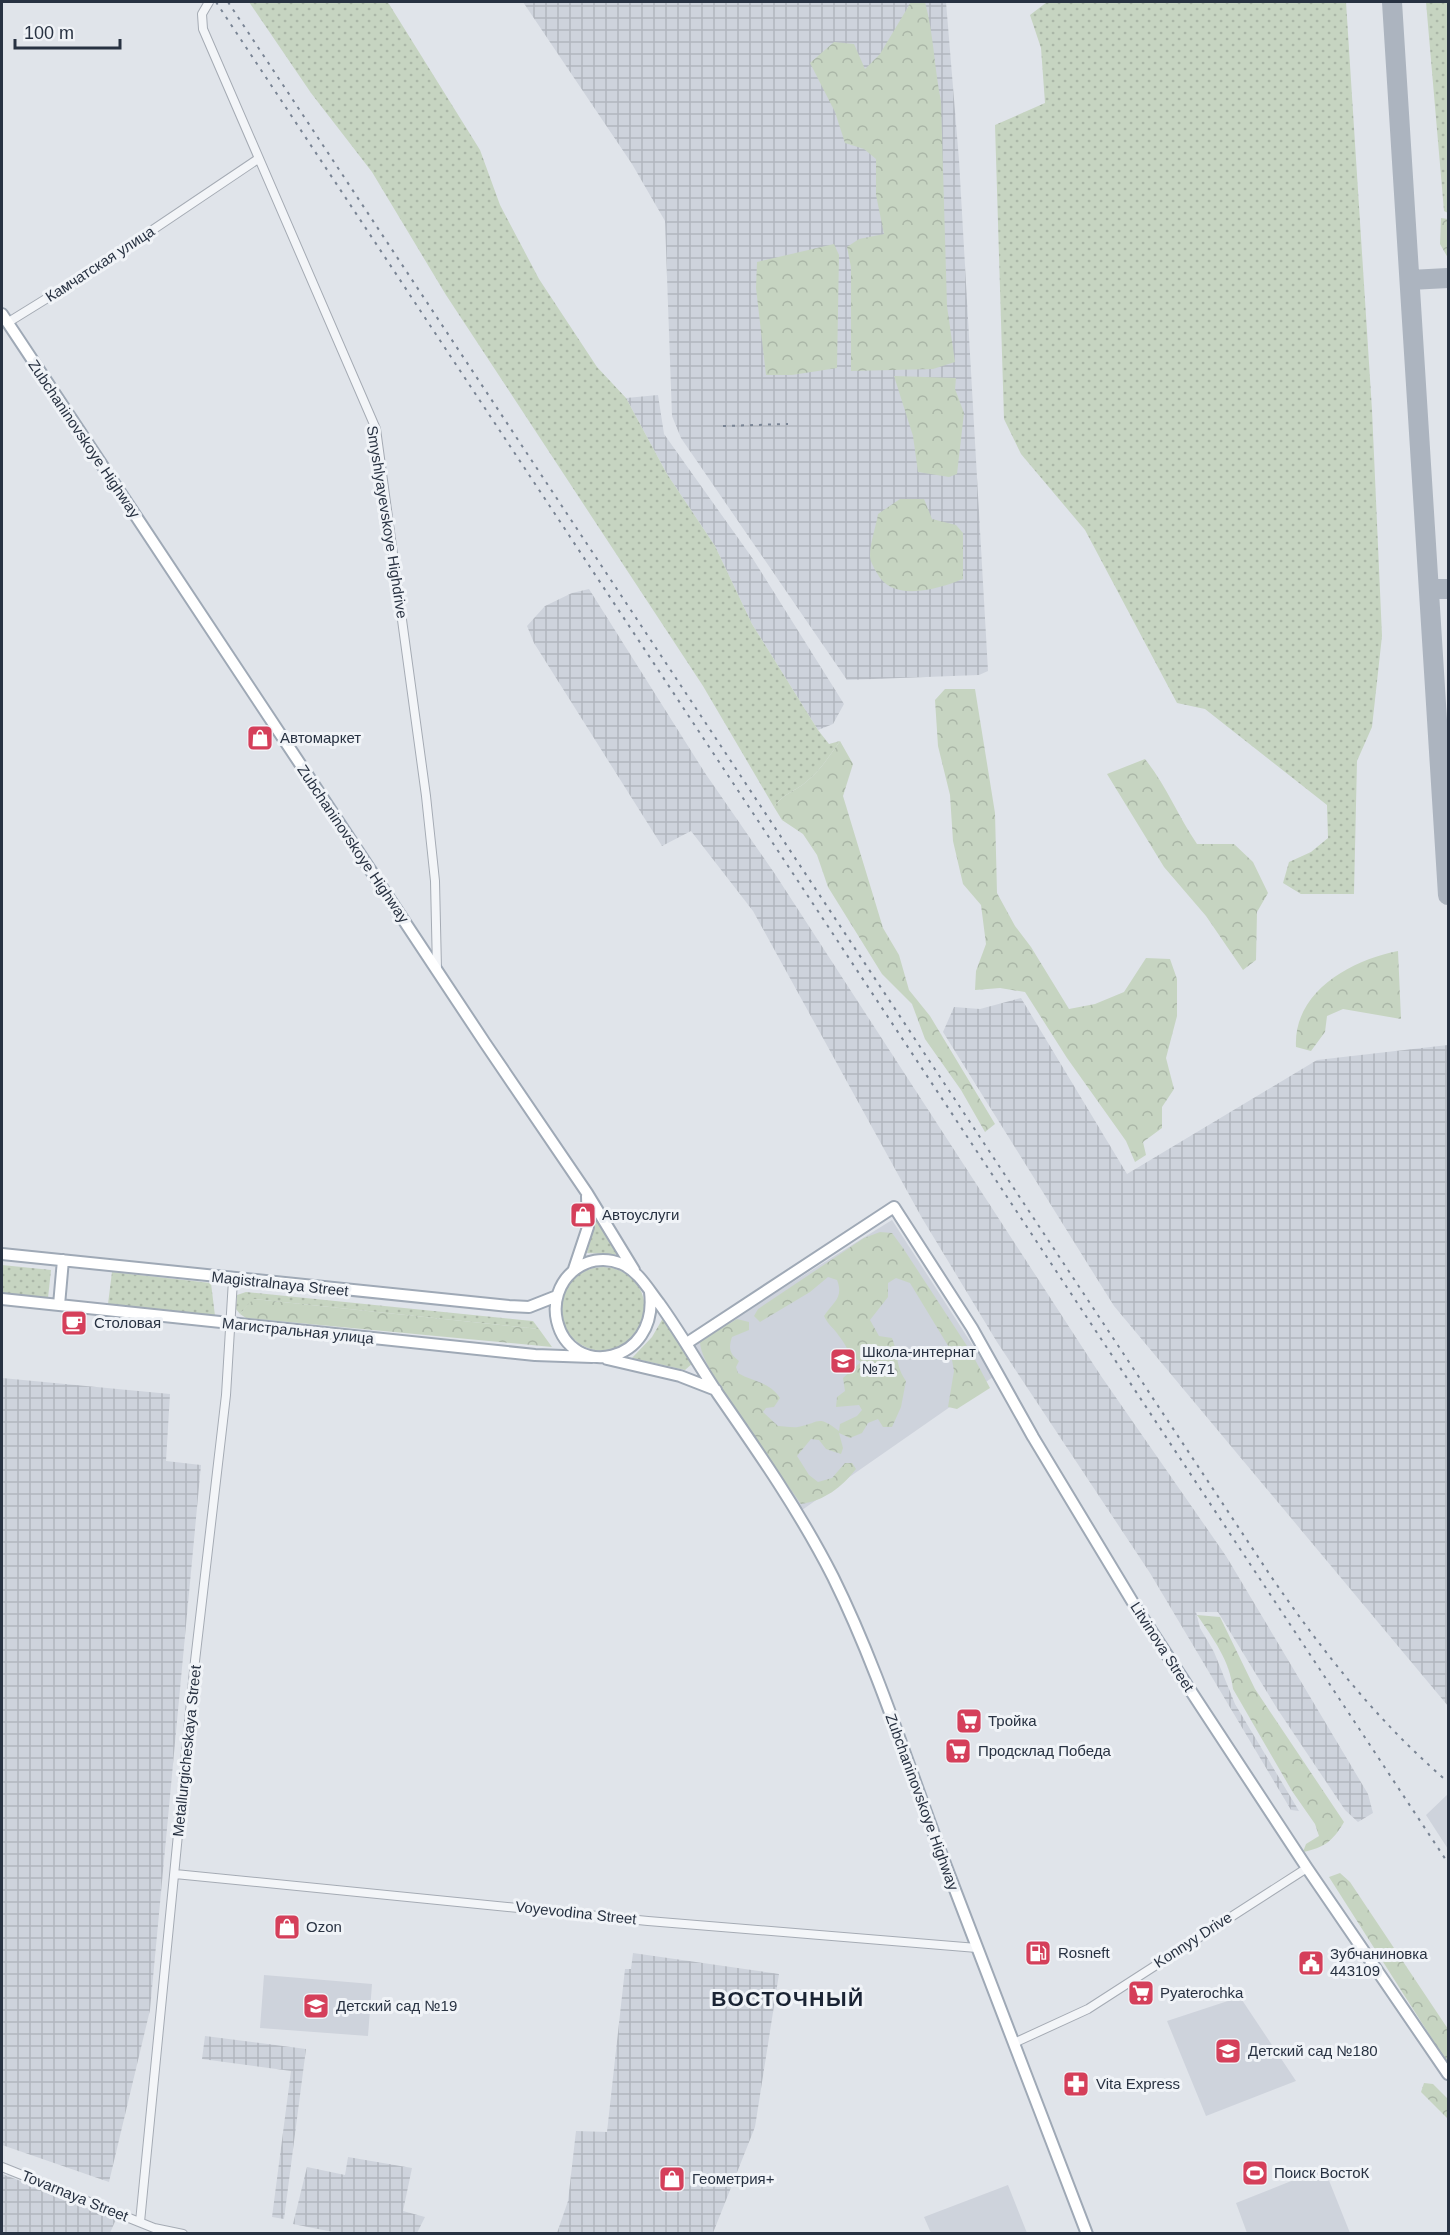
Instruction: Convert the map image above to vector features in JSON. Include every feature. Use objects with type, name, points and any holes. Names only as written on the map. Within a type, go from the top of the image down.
[{"type":"main road","name":"Zubchaninovskoye Highway","points":[[4,319],[587,1193],[635,1272]]},
{"type":"main road","points":[[574,1269],[588,1227],[587,1193]]},
{"type":"main road","name":"Litvinova Street","points":[[687,1343],[894,1208],[972,1328],[1033,1437],[1135,1606],[1307,1868],[1449,2074]]},
{"type":"main road","name":"Magistralnaya Street","points":[[2,1254],[233,1280],[509,1306],[529,1307],[557,1296]]},
{"type":"main road","points":[[59,1305],[63,1260]]},
{"type":"main road","points":[[596,1357],[620,1354],[639,1340],[650,1319],[650,1292],[635,1272],[623,1265],[605,1260],[586,1263],[574,1269],[565,1278],[557,1296],[556,1319],[560,1330],[575,1348],[596,1357],[680,1376],[716,1390]]},
{"type":"main road","name":"Zubchaninovskoye Highway","points":[[650,1292],[687,1343],[801,1518],[833,1578],[882,1695],[1087,2234]]},
{"type":"main road","name":"Магистральная улица","points":[[2,1299],[535,1355],[596,1357]]},
{"type":"street","name":"Smyshlyayevskoye Highdrive","points":[[209,2],[202,14],[204,29],[376,429],[426,796],[435,881],[437,969]]},
{"type":"street","name":"Камчатская улица","points":[[4,319],[192,205],[258,159]]},
{"type":"street","name":"Metallurgicheskaya Street","points":[[140,2222],[232,1324],[233,1280]]},
{"type":"street","name":"Konnyy Drive","points":[[1014,2043],[1088,2009],[1307,1868]]},
{"type":"street","name":"Voyevodina Street","points":[[175,1874],[641,1920],[977,1948]]},
{"type":"street","name":"Tovarnaya Street","points":[[2,2167],[140,2222],[183,2234]]},
{"type":"shaded area","points":[[523,2],[946,2],[959,160],[988,671],[979,675],[847,680],[681,438],[672,416],[665,221],[632,164]]},
{"type":"shaded area","points":[[658,395],[664,434],[753,559],[844,704],[833,724],[818,730],[752,624],[715,546],[667,474],[626,398]]},
{"type":"shaded area","points":[[589,589],[705,773],[775,874],[1101,1376],[1226,1556],[1368,1794],[1373,1813],[1358,1822],[1345,1810],[1278,1710],[1218,1612],[1196,1612],[1200,1628],[1214,1652],[1235,1704],[1299,1811],[1291,1810],[1150,1573],[997,1342],[922,1218],[753,911],[691,831],[662,846],[534,643],[527,626],[545,606],[572,593]]},
{"type":"shaded area","points":[[1021,998],[1127,1174],[1317,1060],[1448,1045],[1448,1706],[1114,1306],[943,1032],[954,1007],[980,1009]]},
{"type":"shaded area","name":"Школа-интернат №71","points":[[892,1220],[993,1377],[802,1510],[692,1345]]},
{"type":"shaded area","points":[[2,1378],[170,1394],[166,1461],[201,1465],[150,2010],[109,2182],[2,2145]]},
{"type":"shaded area","points":[[1448,1794],[1448,1849],[1426,1815]]},
{"type":"shaded area","points":[[633,1953],[779,1974],[755,2127],[713,2233],[557,2233],[568,2201],[576,2131],[607,2132],[625,1969],[631,1969]]},
{"type":"shaded area","name":"Детский сад №19","points":[[264,1975],[372,1984],[368,2036],[260,2028]]},
{"type":"shaded area","name":"Детский сад №180","points":[[1240,1997],[1296,2081],[1206,2116],[1167,2021]]},
{"type":"shaded area","points":[[205,2036],[306,2049],[284,2219],[272,2217],[291,2071],[202,2059]]},
{"type":"shaded area","points":[[348,2157],[412,2168],[403,2211],[425,2217],[417,2233],[338,2233],[293,2224],[307,2167],[345,2175]]},
{"type":"shaded area","points":[[1324,2168],[1350,2233],[1247,2233],[1236,2203]]},
{"type":"shaded area","points":[[2,2174],[117,2217],[110,2233],[2,2233]]},
{"type":"shaded area","points":[[1008,2185],[1027,2233],[931,2233],[924,2217]]},
{"type":"green space","points":[[249,2],[387,2],[389,4],[480,150],[500,205],[539,279],[597,367],[626,398],[667,474],[715,546],[752,624],[818,730],[829,744],[840,741],[817,772],[803,785],[782,798],[774,807],[703,686],[446,295],[372,172],[311,93]]},
{"type":"green space","points":[[911,2],[925,2],[941,101],[947,306],[955,362],[933,369],[851,371],[851,267],[847,247],[859,239],[884,234],[876,195],[876,159],[864,149],[845,143],[835,112],[810,63],[834,42],[854,44],[865,69],[880,54]]},
{"type":"green space","points":[[1047,2],[1346,2],[1372,410],[1382,636],[1372,727],[1357,761],[1354,894],[1301,894],[1283,883],[1289,862],[1311,852],[1328,838],[1327,805],[1205,709],[1177,703],[1085,530],[1021,454],[1004,419],[995,125],[1045,103],[1041,48],[1030,15]]},
{"type":"green space","points":[[1426,2],[1448,2],[1448,213],[1444,211]]},
{"type":"green space","points":[[1441,218],[1448,219],[1448,258],[1440,244]]},
{"type":"green space","points":[[834,244],[839,255],[837,368],[792,375],[766,375],[756,288],[757,262]]},
{"type":"green space","points":[[894,376],[956,378],[955,389],[964,413],[957,474],[949,477],[918,472],[913,436]]},
{"type":"green space","points":[[900,499],[924,499],[932,519],[956,525],[963,533],[963,579],[917,591],[893,588],[884,582],[871,562],[871,545],[878,514]]},
{"type":"green space","points":[[945,689],[975,689],[995,813],[997,893],[1015,926],[1031,947],[1069,1009],[1095,1004],[1124,992],[1146,958],[1170,959],[1177,979],[1177,1016],[1166,1058],[1174,1089],[1162,1107],[1162,1128],[1143,1142],[1146,1155],[1135,1162],[1126,1141],[1067,1058],[1025,992],[1000,988],[975,990],[976,971],[986,944],[981,905],[963,884],[953,841],[950,795],[938,746],[935,700]]},
{"type":"green space","points":[[840,741],[853,764],[843,796],[883,928],[899,955],[909,990],[930,1016],[995,1124],[985,1132],[961,1090],[925,1039],[912,1004],[882,974],[828,887],[817,855],[803,834],[782,820],[774,807],[782,798],[803,785],[817,772]]},
{"type":"green space","points":[[1145,759],[1197,844],[1234,844],[1253,862],[1268,893],[1257,912],[1256,960],[1243,970],[1206,916],[1164,867],[1107,774]]},
{"type":"green space","points":[[1398,951],[1401,1019],[1343,1009],[1327,1016],[1325,1032],[1311,1051],[1296,1047],[1298,1027],[1304,1010],[1328,982],[1362,962]]},
{"type":"green space","points":[[595,1220],[599,1222],[621,1255],[587,1253]]},
{"type":"green space","points":[[880,1232],[892,1233],[903,1248],[971,1352],[990,1388],[957,1409],[948,1407],[954,1371],[950,1349],[910,1283],[896,1278],[888,1283],[888,1297],[870,1320],[879,1336],[892,1338],[900,1370],[906,1381],[901,1407],[892,1427],[883,1427],[878,1419],[868,1423],[862,1433],[850,1438],[839,1433],[843,1448],[841,1454],[826,1449],[819,1440],[811,1439],[797,1456],[809,1475],[818,1482],[832,1478],[845,1463],[852,1463],[856,1469],[832,1492],[817,1500],[801,1504],[726,1397],[703,1355],[700,1341],[737,1319],[749,1322],[749,1330],[732,1337],[730,1348],[739,1361],[736,1367],[738,1373],[766,1385],[780,1398],[774,1407],[766,1408],[763,1412],[778,1426],[798,1427],[822,1421],[839,1431],[840,1424],[857,1416],[862,1410],[859,1405],[836,1407],[837,1397],[845,1391],[843,1378],[861,1362],[850,1353],[824,1316],[838,1296],[837,1280],[828,1277],[810,1292],[760,1322],[754,1316],[758,1309],[864,1238]]},
{"type":"green space","points":[[2,1265],[51,1270],[48,1298],[2,1293]]},
{"type":"green space","points":[[603,1267],[626,1274],[638,1286],[645,1309],[638,1332],[626,1344],[603,1351],[580,1344],[568,1332],[561,1309],[568,1286],[580,1274]]},
{"type":"green space","points":[[112,1272],[211,1283],[215,1316],[108,1304]]},
{"type":"green space","points":[[246,1292],[533,1321],[539,1329],[254,1299],[240,1314],[236,1309],[237,1295]]},
{"type":"green space","points":[[253,1299],[539,1329],[552,1347],[246,1318],[240,1314]]},
{"type":"green space","points":[[663,1318],[693,1363],[685,1370],[632,1358],[652,1337]]},
{"type":"green space","points":[[1197,1615],[1220,1617],[1255,1689],[1344,1822],[1332,1839],[1322,1846],[1303,1852],[1306,1844],[1319,1836],[1315,1824],[1292,1791],[1233,1689],[1225,1659]]},
{"type":"green space","points":[[1340,1873],[1350,1882],[1448,2029],[1448,2064],[1329,1877]]},
{"type":"green space","points":[[1424,2083],[1433,2084],[1448,2099],[1448,2119],[1421,2092]]},
{"type":"taxiway","points":[[1392,2],[1448,895]]},
{"type":"taxiway","points":[[1410,280],[1448,278]]},
{"type":"taxiway","points":[[1429,589],[1448,589]]},
{"type":"railway","points":[[216,2],[1448,1863]]},
{"type":"railway","points":[[228,2],[1270,1575],[1310,1631],[1374,1710],[1448,1782]]},
{"type":"railway","points":[[723,426],[788,424]]},
{"type":"place","name":"Автомаркет","points":[[260,738]]},
{"type":"place","name":"Автоуслуги","points":[[583,1215]]},
{"type":"place","name":"Столовая","points":[[74,1323]]},
{"type":"place","name":"Школа-интернат №71","points":[[843,1361]]},
{"type":"place","name":"Тройка","points":[[969,1721]]},
{"type":"place","name":"Продсклад Победа","points":[[958,1751]]},
{"type":"place","name":"Ozon","points":[[287,1927]]},
{"type":"place","name":"Rosneft","points":[[1038,1953]]},
{"type":"place","name":"Зубчаниновка 443109","points":[[1311,1963]]},
{"type":"place","name":"Pyaterochka","points":[[1141,1993]]},
{"type":"place","name":"Детский сад №19","points":[[316,2006]]},
{"type":"place","name":"Детский сад №180","points":[[1228,2051]]},
{"type":"place","name":"Vita Express","points":[[1076,2084]]},
{"type":"place","name":"Поиск ВостоК","points":[[1255,2173]]},
{"type":"place","name":"Геометрия+","points":[[672,2179]]},
{"type":"district","name":"ВОСТОЧНЫЙ","points":[[788,1999]]}]
